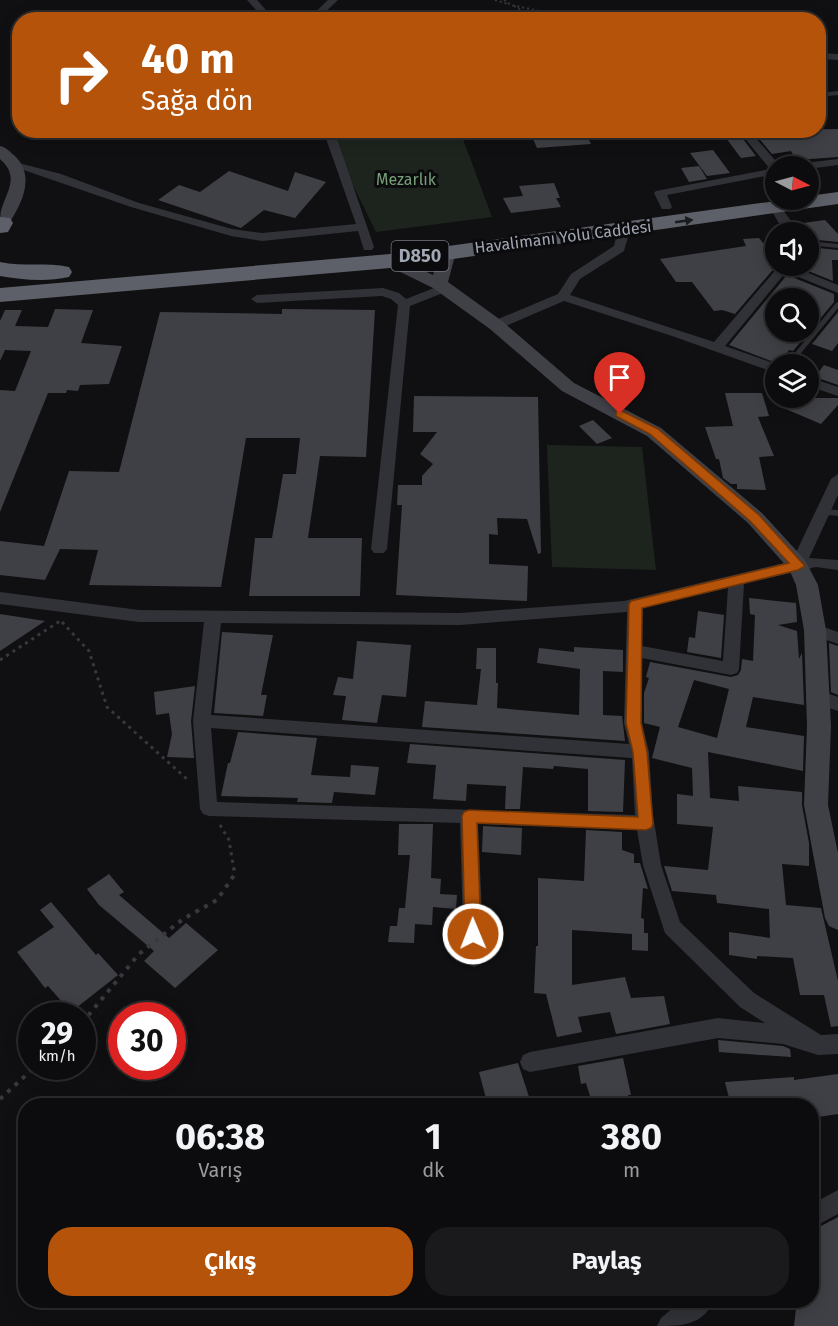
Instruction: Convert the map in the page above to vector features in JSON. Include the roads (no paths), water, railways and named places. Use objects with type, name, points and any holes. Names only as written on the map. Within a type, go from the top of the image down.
[{"type":"highway","points":[[819,184],[838,181]]},
{"type":"highway","name":"Havalimanı Yolu Caddesi","points":[[819,198],[838,198]]},
{"type":"highway","name":"Havalimanı Yolu Caddesi","points":[[0,280],[85,273],[366,237],[666,207],[765,200]]},
{"type":"highway","name":"Havalimanı Yolu Caddesi","points":[[0,295],[390,261],[624,230],[765,201]]},
{"type":"highway","points":[[0,269],[15,272],[85,273]]},
{"type":"street","points":[[252,0],[263,12]]},
{"type":"street","points":[[320,12],[333,0]]},
{"type":"street","points":[[15,165],[57,176],[135,205],[231,232],[262,237],[366,237],[331,138]]},
{"type":"street","points":[[750,138],[765,157]]},
{"type":"street","points":[[0,150],[15,165],[18,175],[16,196],[0,225]]},
{"type":"street","points":[[819,164],[838,162]]},
{"type":"street","points":[[666,207],[660,193],[765,172]]},
{"type":"street","points":[[496,325],[563,297],[575,277],[620,248],[624,230]]},
{"type":"street","points":[[441,286],[448,252]]},
{"type":"street","points":[[390,261],[441,286],[496,325],[568,387],[654,432],[754,518],[798,566],[807,585],[815,630],[818,698],[816,805],[838,918]]},
{"type":"street","points":[[716,348],[729,335],[775,276]]},
{"type":"street","points":[[808,276],[838,289]]},
{"type":"street","points":[[404,304],[441,286]]},
{"type":"street","points":[[257,299],[383,292],[395,296],[404,304]]},
{"type":"street","points":[[563,297],[677,333],[765,365]]},
{"type":"street","points":[[379,549],[404,304]]},
{"type":"street","points":[[819,385],[838,392]]},
{"type":"street","points":[[798,566],[838,479]]},
{"type":"street","points":[[0,598],[139,616],[460,619],[635,604],[816,562],[838,564]]},
{"type":"street","points":[[633,650],[731,669],[735,582]]},
{"type":"street","points":[[635,604],[633,723],[640,752],[652,865],[672,927],[747,1000],[828,1044]]},
{"type":"street","points":[[213,618],[202,721],[209,809],[469,816],[646,824]]},
{"type":"street","points":[[815,630],[838,638]]},
{"type":"street","points":[[818,698],[838,704]]},
{"type":"street","points":[[202,721],[640,752]]},
{"type":"street","points":[[469,816],[474,958]]},
{"type":"street","points":[[530,1062],[718,1028],[783,1034],[828,1044]]},
{"type":"street","points":[[819,1212],[838,1201]]},
{"type":"street","points":[[669,1326],[692,1308]]},
{"type":"lane","points":[[819,244],[838,246]]},
{"type":"lane","points":[[797,354],[838,303]]},
{"type":"lane","points":[[821,512],[838,513]]},
{"type":"park label","name":"Mezarlık","points":[[406,179]]}]
